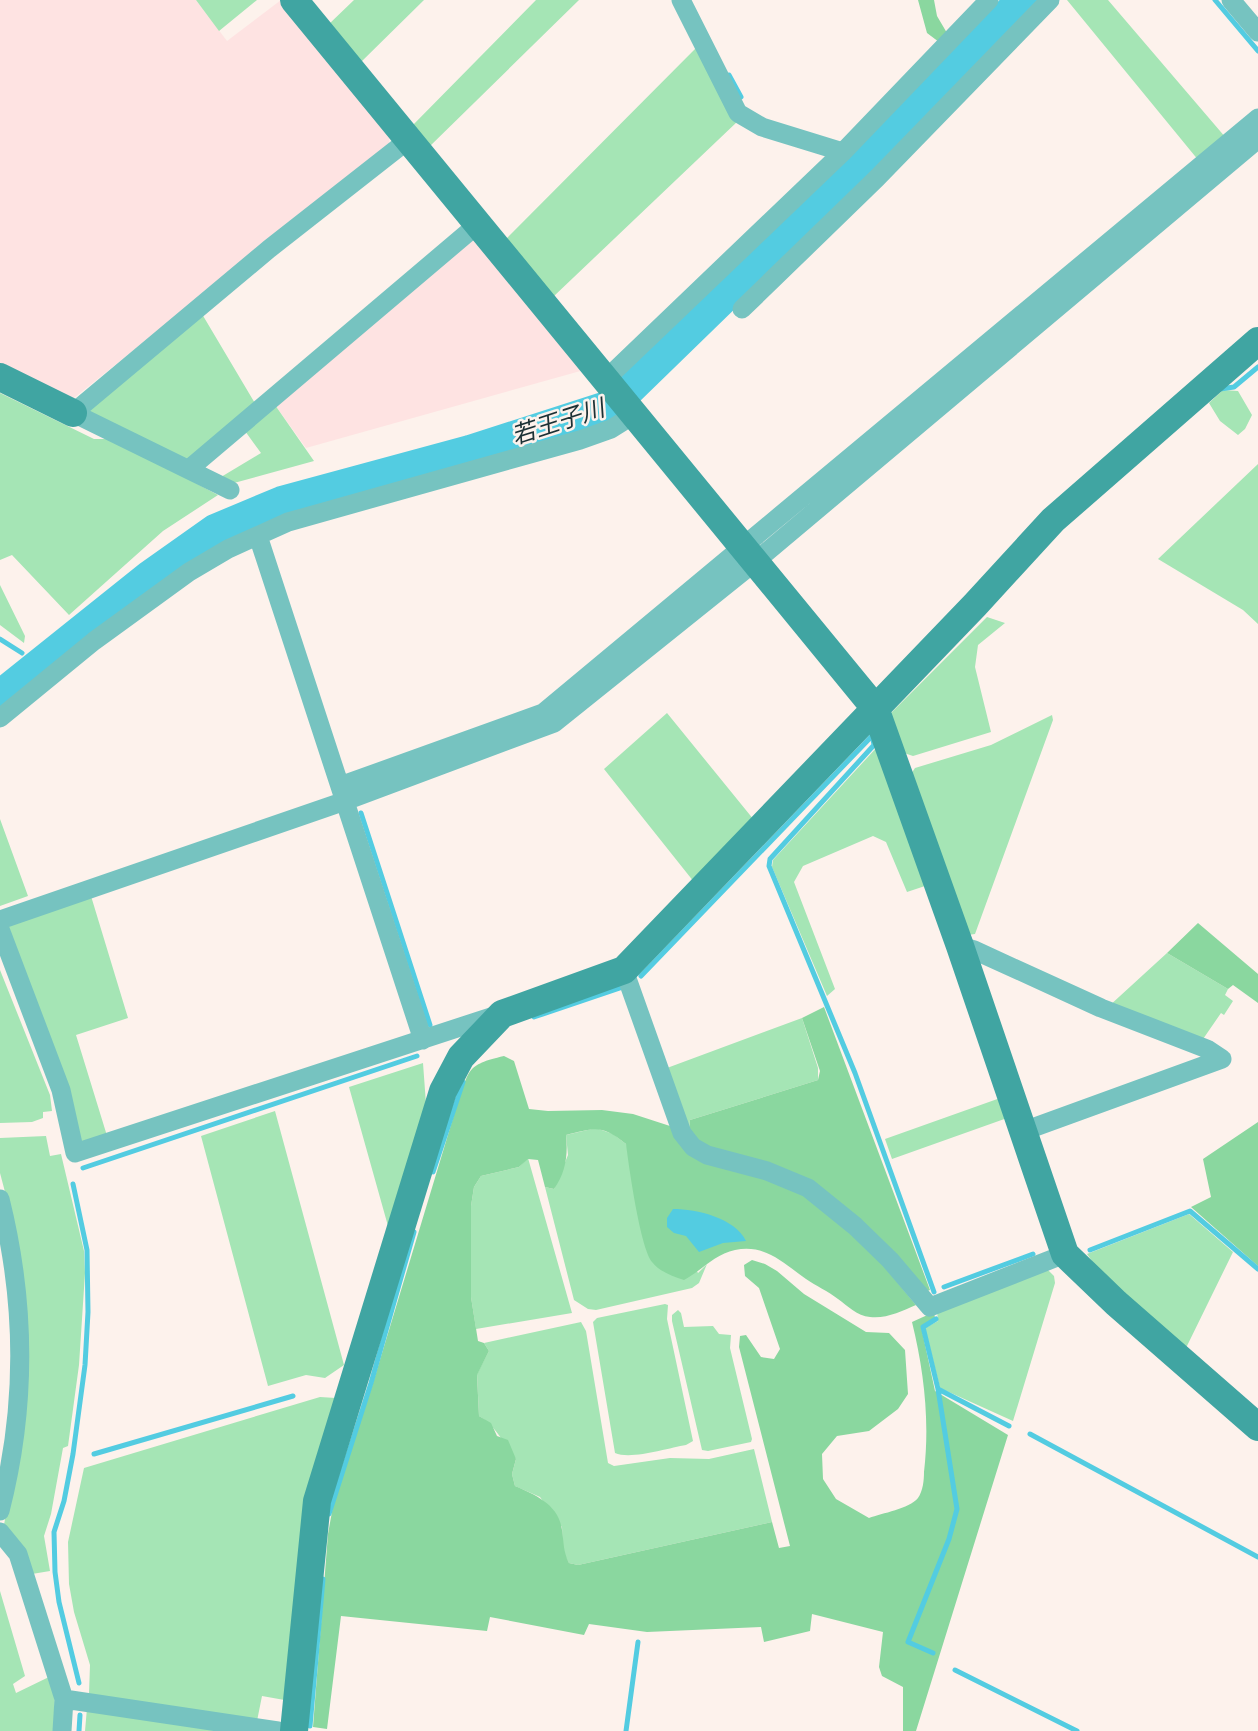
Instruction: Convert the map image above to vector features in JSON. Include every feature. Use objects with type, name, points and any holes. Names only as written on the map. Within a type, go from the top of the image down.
[{"type":"street","points":[[294,0],[875,709],[960,946],[1065,1254],[1116,1303],[1258,1427]]},
{"type":"street","points":[[681,0],[738,113],[762,127],[843,152]]},
{"type":"street","points":[[608,381],[843,152],[989,0]]},
{"type":"street","points":[[742,309],[877,178],[1050,0]]},
{"type":"street","points":[[1231,0],[1258,32]]},
{"type":"street","points":[[750,554],[1258,118]]},
{"type":"street","points":[[0,920],[342,794],[543,713],[750,554],[1258,139]]},
{"type":"street","points":[[73,413],[270,249],[408,140]]},
{"type":"street","points":[[189,469],[478,224]]},
{"type":"street","points":[[0,929],[61,1090],[75,1153],[502,1014],[624,970],[975,606],[1053,520],[1258,341]]},
{"type":"street","points":[[0,377],[230,490]]},
{"type":"street","points":[[0,718],[94,642],[189,572],[228,549],[288,522],[580,440],[611,429],[632,411]]},
{"type":"street","points":[[258,536],[423,1040]]},
{"type":"street","points":[[960,946],[1101,1008],[1207,1049],[1222,1059],[1024,1131]]},
{"type":"street","points":[[624,970],[682,1133],[693,1147],[707,1155],[766,1171],[807,1188],[855,1226],[890,1260],[930,1307],[1065,1254]]},
{"type":"street","points":[[294,1731],[317,1501],[443,1091],[461,1056],[502,1014]]},
{"type":"street","points":[[0,1199],[18,1294],[22,1363],[8,1482],[0,1511]]},
{"type":"street","points":[[0,1532],[18,1554],[64,1699],[62,1731]]},
{"type":"street","points":[[64,1699],[278,1731]]},
{"type":"shaded area","points":[[0,0],[196,0],[227,41],[281,0],[390,131],[389,145],[74,398],[64,400],[0,368]]},
{"type":"shaded area","points":[[474,237],[584,370],[306,448],[275,405]]},
{"type":"green space","points":[[196,0],[257,0],[219,31]]},
{"type":"green space","points":[[354,0],[424,0],[359,64],[328,25]]},
{"type":"green space","points":[[536,0],[579,0],[427,149],[410,128]]},
{"type":"green space","points":[[918,0],[934,0],[937,16],[947,33],[939,42],[927,33]]},
{"type":"green space","points":[[1067,0],[1108,0],[1226,138],[1199,161]]},
{"type":"green space","points":[[696,48],[738,121],[553,297],[505,240]]},
{"type":"green space","points":[[202,314],[256,405],[189,461],[82,412]]},
{"type":"green space","points":[[1223,390],[1238,391],[1252,415],[1245,429],[1238,435],[1220,421],[1209,403]]},
{"type":"green space","points":[[0,393],[94,439],[113,439],[218,495],[163,531],[69,615],[12,555],[0,560]]},
{"type":"green space","points":[[275,405],[314,461],[234,483],[221,477],[261,453],[245,431]]},
{"type":"green space","points":[[1258,464],[1258,624],[1243,610],[1158,559]]},
{"type":"green space","points":[[0,585],[25,636],[24,643],[0,625]]},
{"type":"green space","points":[[987,617],[1005,623],[978,645],[975,667],[991,732],[913,756],[904,753],[890,714]]},
{"type":"green space","points":[[667,713],[754,820],[694,882],[604,769]]},
{"type":"green space","points":[[1052,715],[1053,720],[975,934],[968,935],[911,774],[915,768],[991,745]]},
{"type":"green space","points":[[879,745],[928,885],[907,892],[886,842],[873,836],[803,866],[794,882],[835,989],[827,996],[772,867],[773,860]]},
{"type":"green space","points":[[0,819],[28,896],[0,906]]},
{"type":"green space","points":[[91,896],[128,1018],[76,1035],[108,1139],[78,1143],[7,924]]},
{"type":"green space","points":[[1198,923],[1258,974],[1258,1003],[1233,985],[1228,989],[1167,953]]},
{"type":"green space","points":[[1167,953],[1228,989],[1225,995],[1233,1001],[1201,1042],[1108,1007]]},
{"type":"green space","points":[[0,970],[50,1095],[52,1111],[43,1112],[43,1118],[32,1122],[0,1123]]},
{"type":"green space","points":[[824,1007],[930,1290],[925,1292],[847,1211],[710,1150],[689,1133],[690,1120],[818,1080],[820,1071],[802,1018]]},
{"type":"green space","points":[[802,1018],[818,1068],[818,1080],[690,1120],[689,1132],[667,1068]]},
{"type":"green space","points":[[504,1056],[514,1061],[529,1109],[602,1110],[633,1114],[670,1126],[804,1192],[863,1241],[916,1305],[882,1317],[861,1315],[774,1256],[756,1250],[728,1252],[684,1280],[662,1271],[652,1262],[643,1240],[626,1144],[610,1133],[598,1129],[566,1135],[565,1163],[554,1189],[545,1187],[538,1160],[528,1159],[519,1167],[481,1176],[474,1187],[471,1206],[471,1297],[478,1341],[484,1343],[489,1351],[477,1375],[479,1416],[491,1423],[497,1436],[508,1440],[516,1459],[512,1474],[515,1486],[538,1497],[556,1514],[569,1563],[578,1565],[772,1522],[779,1548],[790,1546],[739,1347],[740,1336],[746,1335],[761,1357],[774,1359],[780,1349],[759,1288],[745,1276],[744,1265],[752,1260],[765,1264],[804,1294],[866,1332],[889,1333],[905,1350],[908,1394],[898,1409],[869,1431],[837,1436],[822,1454],[823,1479],[836,1499],[869,1518],[914,1502],[922,1489],[926,1415],[923,1378],[912,1322],[934,1312],[935,1318],[921,1326],[935,1391],[1008,1435],[916,1731],[903,1731],[903,1687],[882,1676],[879,1667],[883,1632],[812,1614],[810,1631],[764,1642],[761,1627],[647,1632],[589,1624],[584,1635],[490,1617],[487,1631],[341,1616],[327,1729],[313,1727],[328,1534],[333,1506],[467,1076],[475,1066]]},
{"type":"green space","points":[[423,1063],[426,1104],[388,1226],[349,1087]]},
{"type":"green space","points":[[1003,1097],[1010,1117],[892,1159],[885,1139]]},
{"type":"green space","points":[[275,1111],[344,1365],[325,1378],[306,1375],[268,1386],[201,1136]]},
{"type":"green space","points":[[1258,1122],[1258,1266],[1191,1207],[1211,1197],[1203,1159]]},
{"type":"green space","points":[[596,1128],[613,1134],[626,1144],[698,1273],[707,1264],[699,1283],[692,1288],[596,1310],[588,1309],[574,1300],[545,1187],[554,1189],[568,1155],[566,1135]]},
{"type":"green space","points":[[46,1136],[50,1156],[61,1154],[84,1251],[85,1273],[79,1365],[68,1446],[63,1448],[51,1514],[44,1536],[50,1571],[32,1574],[4,1525],[22,1422],[9,1207],[0,1173],[0,1138]]},
{"type":"green space","points":[[528,1158],[572,1313],[476,1329],[471,1297],[471,1206],[474,1187],[481,1176],[519,1167]]},
{"type":"green space","points":[[1189,1214],[1233,1252],[1185,1350],[1097,1268],[1087,1254]]},
{"type":"green space","points":[[1047,1269],[1054,1276],[1055,1283],[1013,1421],[940,1388],[925,1328],[938,1321],[937,1311]]},
{"type":"green space","points":[[668,1305],[667,1319],[693,1441],[686,1445],[640,1454],[615,1453],[593,1322],[597,1318]]},
{"type":"green space","points":[[678,1310],[684,1327],[713,1326],[719,1334],[731,1335],[730,1348],[751,1442],[702,1450],[672,1321],[672,1315]]},
{"type":"green space","points":[[581,1322],[586,1331],[608,1463],[614,1466],[670,1458],[709,1459],[754,1449],[772,1522],[578,1565],[569,1563],[563,1552],[562,1527],[540,1497],[515,1486],[512,1474],[516,1459],[495,1430],[479,1416],[477,1374],[489,1351],[484,1343]]},
{"type":"green space","points":[[320,1397],[336,1398],[290,1701],[262,1696],[257,1721],[89,1694],[90,1665],[74,1612],[69,1584],[68,1542],[84,1468]]},
{"type":"green space","points":[[0,1591],[25,1676],[13,1684],[16,1693],[51,1676],[55,1691],[54,1731],[0,1731]]},
{"type":"green space","points":[[87,1708],[245,1731],[85,1731]]},
{"type":"water","points":[[673,1209],[714,1216],[733,1226],[746,1241],[723,1243],[699,1252],[686,1236],[674,1233],[667,1227],[667,1218]]},
{"type":"waterway","name":"若王子川","points":[[0,696],[150,576],[215,530],[282,502],[470,451],[613,405],[861,164],[1022,0]]},
{"type":"waterway","points":[[1215,0],[1258,51]]},
{"type":"waterway","points":[[729,75],[741,97]]},
{"type":"waterway","points":[[854,158],[861,164]]},
{"type":"waterway","points":[[1220,389],[1234,387],[1258,367]]},
{"type":"waterway","points":[[0,639],[22,653]]},
{"type":"waterway","points":[[641,976],[872,736]]},
{"type":"waterway","points":[[873,739],[874,745],[770,859],[769,866],[855,1073],[934,1292]]},
{"type":"waterway","points":[[361,813],[430,1025]]},
{"type":"waterway","points":[[534,1017],[620,988]]},
{"type":"waterway","points":[[83,1168],[417,1056]]},
{"type":"waterway","points":[[433,1172],[463,1082]]},
{"type":"waterway","points":[[73,1184],[87,1250],[88,1312],[85,1365],[73,1454],[64,1501],[54,1532],[59,1602],[79,1683]]},
{"type":"waterway","points":[[1090,1250],[1190,1211],[1258,1269]]},
{"type":"waterway","points":[[329,1514],[371,1383],[414,1232]]},
{"type":"waterway","points":[[944,1287],[1033,1254]]},
{"type":"waterway","points":[[933,1653],[908,1642],[949,1539],[957,1509],[938,1389],[923,1327],[936,1319]]},
{"type":"waterway","points":[[938,1389],[1009,1426]]},
{"type":"waterway","points":[[94,1454],[293,1396]]},
{"type":"waterway","points":[[1030,1434],[1258,1557]]},
{"type":"waterway","points":[[310,1726],[323,1579]]},
{"type":"waterway","points":[[626,1731],[638,1642]]},
{"type":"waterway","points":[[955,1670],[1077,1731]]},
{"type":"waterway","points":[[79,1731],[80,1715]]}]
